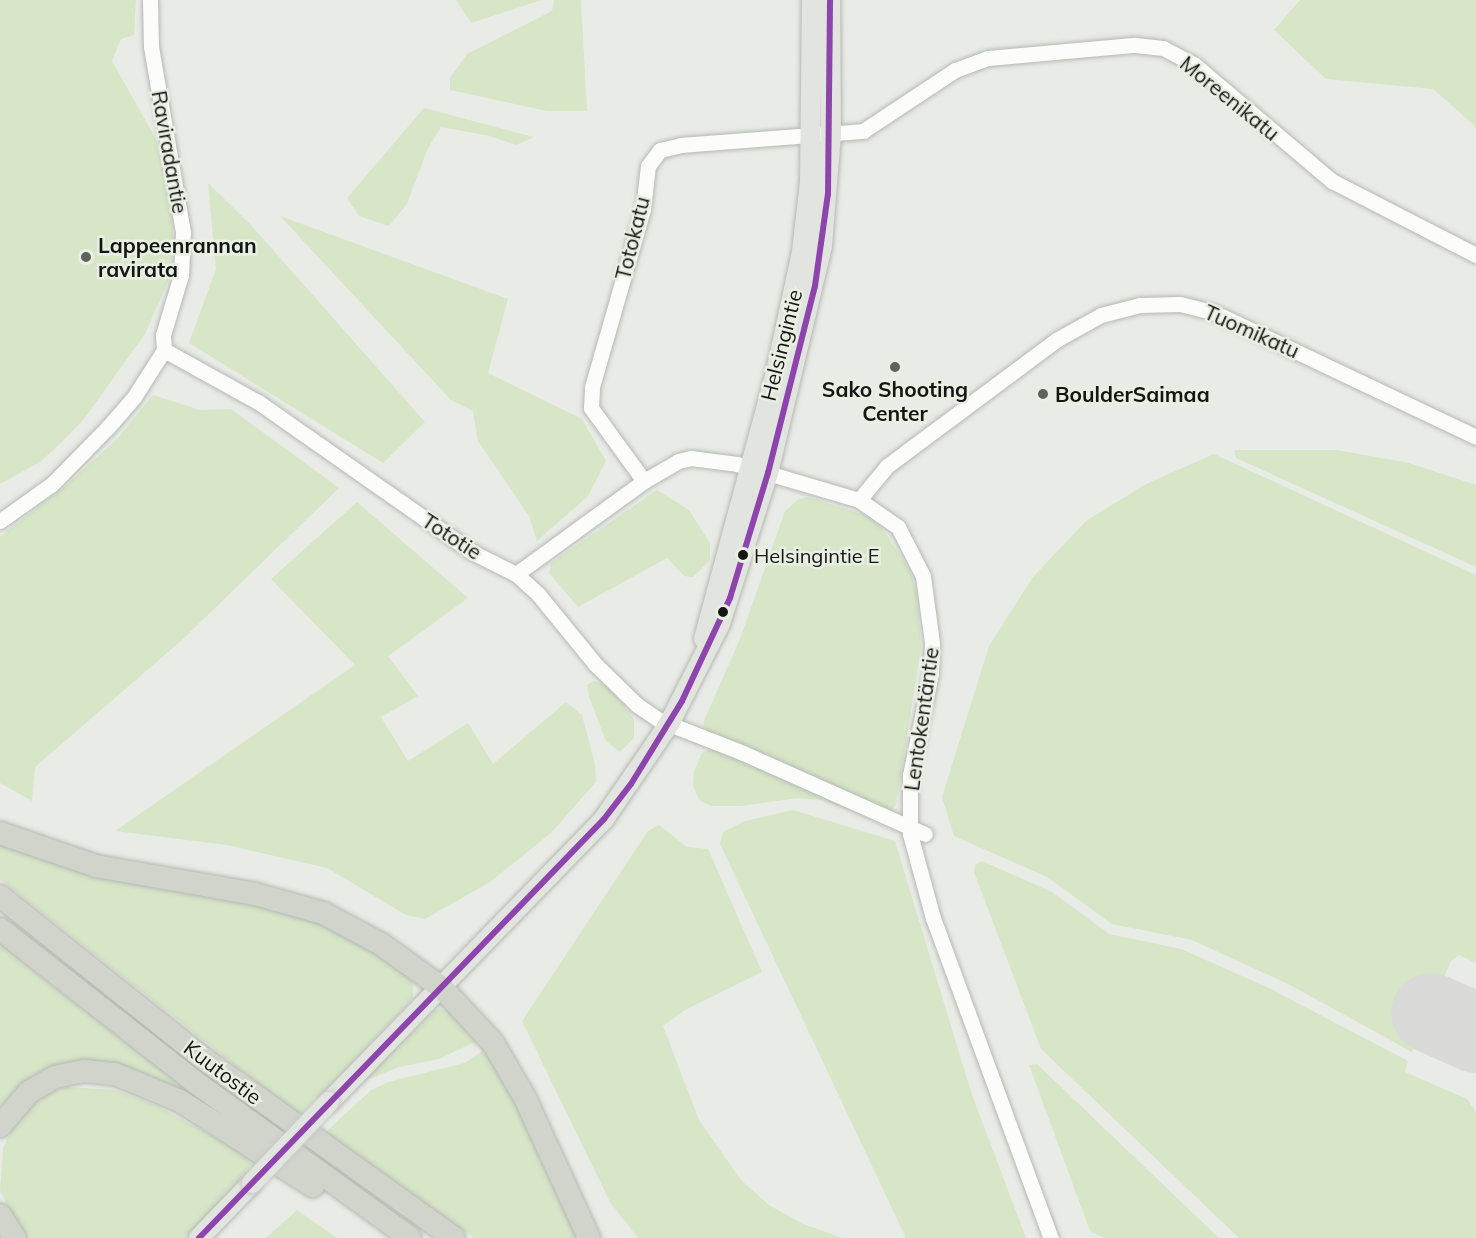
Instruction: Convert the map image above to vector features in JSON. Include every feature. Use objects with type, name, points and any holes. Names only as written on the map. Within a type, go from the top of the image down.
[{"type":"highway","points":[[0,833],[96,866],[255,894],[323,913],[381,944],[442,988],[468,1012],[511,1069],[589,1238]]},
{"type":"highway","name":"Kuutostie","points":[[0,896],[204,1059],[454,1238]]},
{"type":"highway","name":"Kuutostie","points":[[0,929],[198,1084],[410,1238]]},
{"type":"highway","points":[[0,1126],[16,1103],[55,1077],[84,1071],[116,1074],[180,1101],[393,1238]]},
{"type":"highway","points":[[0,1215],[15,1238]]},
{"type":"main road","name":"Helsingintie","points":[[199,1238],[604,819],[669,724],[691,682],[730,598],[768,473],[815,286],[828,194],[821,136],[812,0]]},
{"type":"main road","name":"Helsingintie","points":[[691,682],[797,280],[810,182],[821,136],[830,0]]},
{"type":"street","name":"Raviradantie","points":[[0,522],[52,484],[108,427],[134,397],[164,350],[163,335],[181,275],[183,231],[151,47],[150,0]]},
{"type":"street","name":"Moreenikatu","points":[[821,136],[871,128],[948,74],[988,58],[1135,45],[1163,48],[1196,65],[1332,181],[1476,255]]},
{"type":"street","name":"Totokatu","points":[[644,481],[591,408],[592,387],[643,209],[648,166],[660,150],[681,145],[821,136]]},
{"type":"street","name":"Tuomikatu","points":[[859,500],[887,466],[1056,340],[1101,315],[1140,305],[1189,305],[1232,319],[1476,437]]},
{"type":"street","name":"Tototie","points":[[164,350],[258,402],[472,552],[516,573],[538,594],[595,664],[637,705],[669,724],[910,825],[925,834]]},
{"type":"street","points":[[516,573],[644,481],[678,461],[704,457],[747,467]]},
{"type":"street","name":"Lentokentäntie","points":[[747,467],[859,500],[882,512],[898,527],[910,544],[929,601],[931,673],[910,775],[910,825],[917,867],[933,918],[1051,1238]]},
{"type":"green space","name":"Lappeenrannan ravirata","points":[[0,0],[136,0],[134,35],[121,39],[112,61],[156,139],[171,203],[173,238],[170,277],[145,334],[84,419],[62,442],[40,462],[0,484]]},
{"type":"green space","points":[[456,0],[542,0],[471,23]]},
{"type":"green space","points":[[554,0],[581,0],[587,111],[547,111],[450,90],[450,78],[467,54],[552,11]]},
{"type":"green space","points":[[1300,0],[1476,0],[1476,127],[1433,89],[1326,79],[1274,30]]},
{"type":"green space","points":[[424,108],[534,137],[516,145],[490,136],[441,127],[427,150],[407,204],[389,226],[359,216],[347,198]]},
{"type":"green space","points":[[208,183],[251,225],[425,422],[383,463],[189,343],[216,269]]},
{"type":"green space","points":[[280,216],[508,299],[488,373],[582,419],[606,461],[588,496],[537,541],[529,516],[478,441],[473,411],[451,400]]},
{"type":"green space","points":[[153,395],[200,410],[231,409],[339,488],[182,640],[35,767],[32,801],[0,783],[0,536],[60,491],[118,438]]},
{"type":"green space","points":[[1234,450],[1337,450],[1409,463],[1476,485],[1476,567],[1236,458]]},
{"type":"green space","points":[[1214,454],[1476,575],[1476,963],[1459,955],[1451,961],[1412,1052],[1290,985],[1192,940],[1112,924],[1047,877],[954,836],[942,797],[989,646],[1033,577],[1086,521],[1146,484]]},
{"type":"green space","points":[[657,490],[689,510],[710,543],[710,560],[693,577],[684,576],[667,558],[578,607],[549,573],[551,563]]},
{"type":"green space","points":[[808,497],[865,515],[881,527],[910,570],[917,595],[921,647],[896,805],[889,811],[707,731],[703,723],[740,639],[785,511],[799,499]]},
{"type":"green space","points":[[357,502],[468,598],[388,656],[418,696],[381,717],[408,761],[468,723],[493,764],[566,702],[582,715],[595,764],[596,782],[551,833],[490,882],[425,919],[406,915],[327,868],[227,845],[115,831],[355,665],[271,579]]},
{"type":"green space","points":[[594,681],[608,686],[634,719],[634,738],[620,752],[606,741],[589,697],[587,685]]},
{"type":"green space","points":[[712,749],[876,815],[876,821],[822,800],[798,798],[741,806],[711,806],[699,800],[693,785],[694,771],[702,753]]},
{"type":"green space","points":[[793,810],[895,841],[971,1092],[1026,1238],[906,1238],[720,844],[723,832],[745,821]]},
{"type":"green space","points":[[659,825],[687,847],[708,849],[762,972],[685,1010],[663,1026],[699,1120],[741,1180],[769,1205],[803,1224],[843,1238],[638,1238],[610,1202],[522,1021],[648,831]]},
{"type":"green space","points":[[0,844],[285,908],[353,936],[405,974],[413,984],[413,998],[300,1117],[0,879]]},
{"type":"green space","points":[[982,861],[1052,892],[1109,934],[1181,949],[1267,987],[1408,1061],[1405,1072],[1467,1099],[1476,1112],[1476,1238],[1239,1238],[1041,1049],[974,872],[975,865]]},
{"type":"green space","points":[[0,942],[40,976],[214,1110],[92,1061],[70,1062],[36,1074],[0,1106]]},
{"type":"green space","points":[[439,1009],[451,1011],[481,1039],[439,1059],[399,1067],[364,1081],[433,1011]]},
{"type":"green space","points":[[487,1048],[498,1064],[579,1238],[474,1238],[325,1133],[371,1090],[388,1082],[465,1063]]},
{"type":"green space","points":[[1037,1064],[1219,1238],[1104,1238],[1090,1231],[1029,1065]]},
{"type":"green space","points":[[67,1087],[115,1090],[155,1105],[259,1161],[186,1238],[24,1238],[0,1191],[3,1148],[17,1119],[28,1107],[47,1094]]},
{"type":"green space","points":[[297,1210],[337,1238],[266,1238]]},
{"type":"runway","points":[[1431,1013],[1476,1033]]},
{"type":"transit line","points":[[199,1238],[604,819],[631,784],[682,701],[730,598],[768,473],[815,286],[828,194],[830,0]]},
{"type":"place","name":"Lappeenrannan ravirata","points":[[86,257]]},
{"type":"place","name":"Sako Shooting Center","points":[[895,367]]},
{"type":"place","name":"BoulderSaimaa","points":[[1043,394]]},
{"type":"place","name":"Helsingintie E","points":[[743,555]]}]
